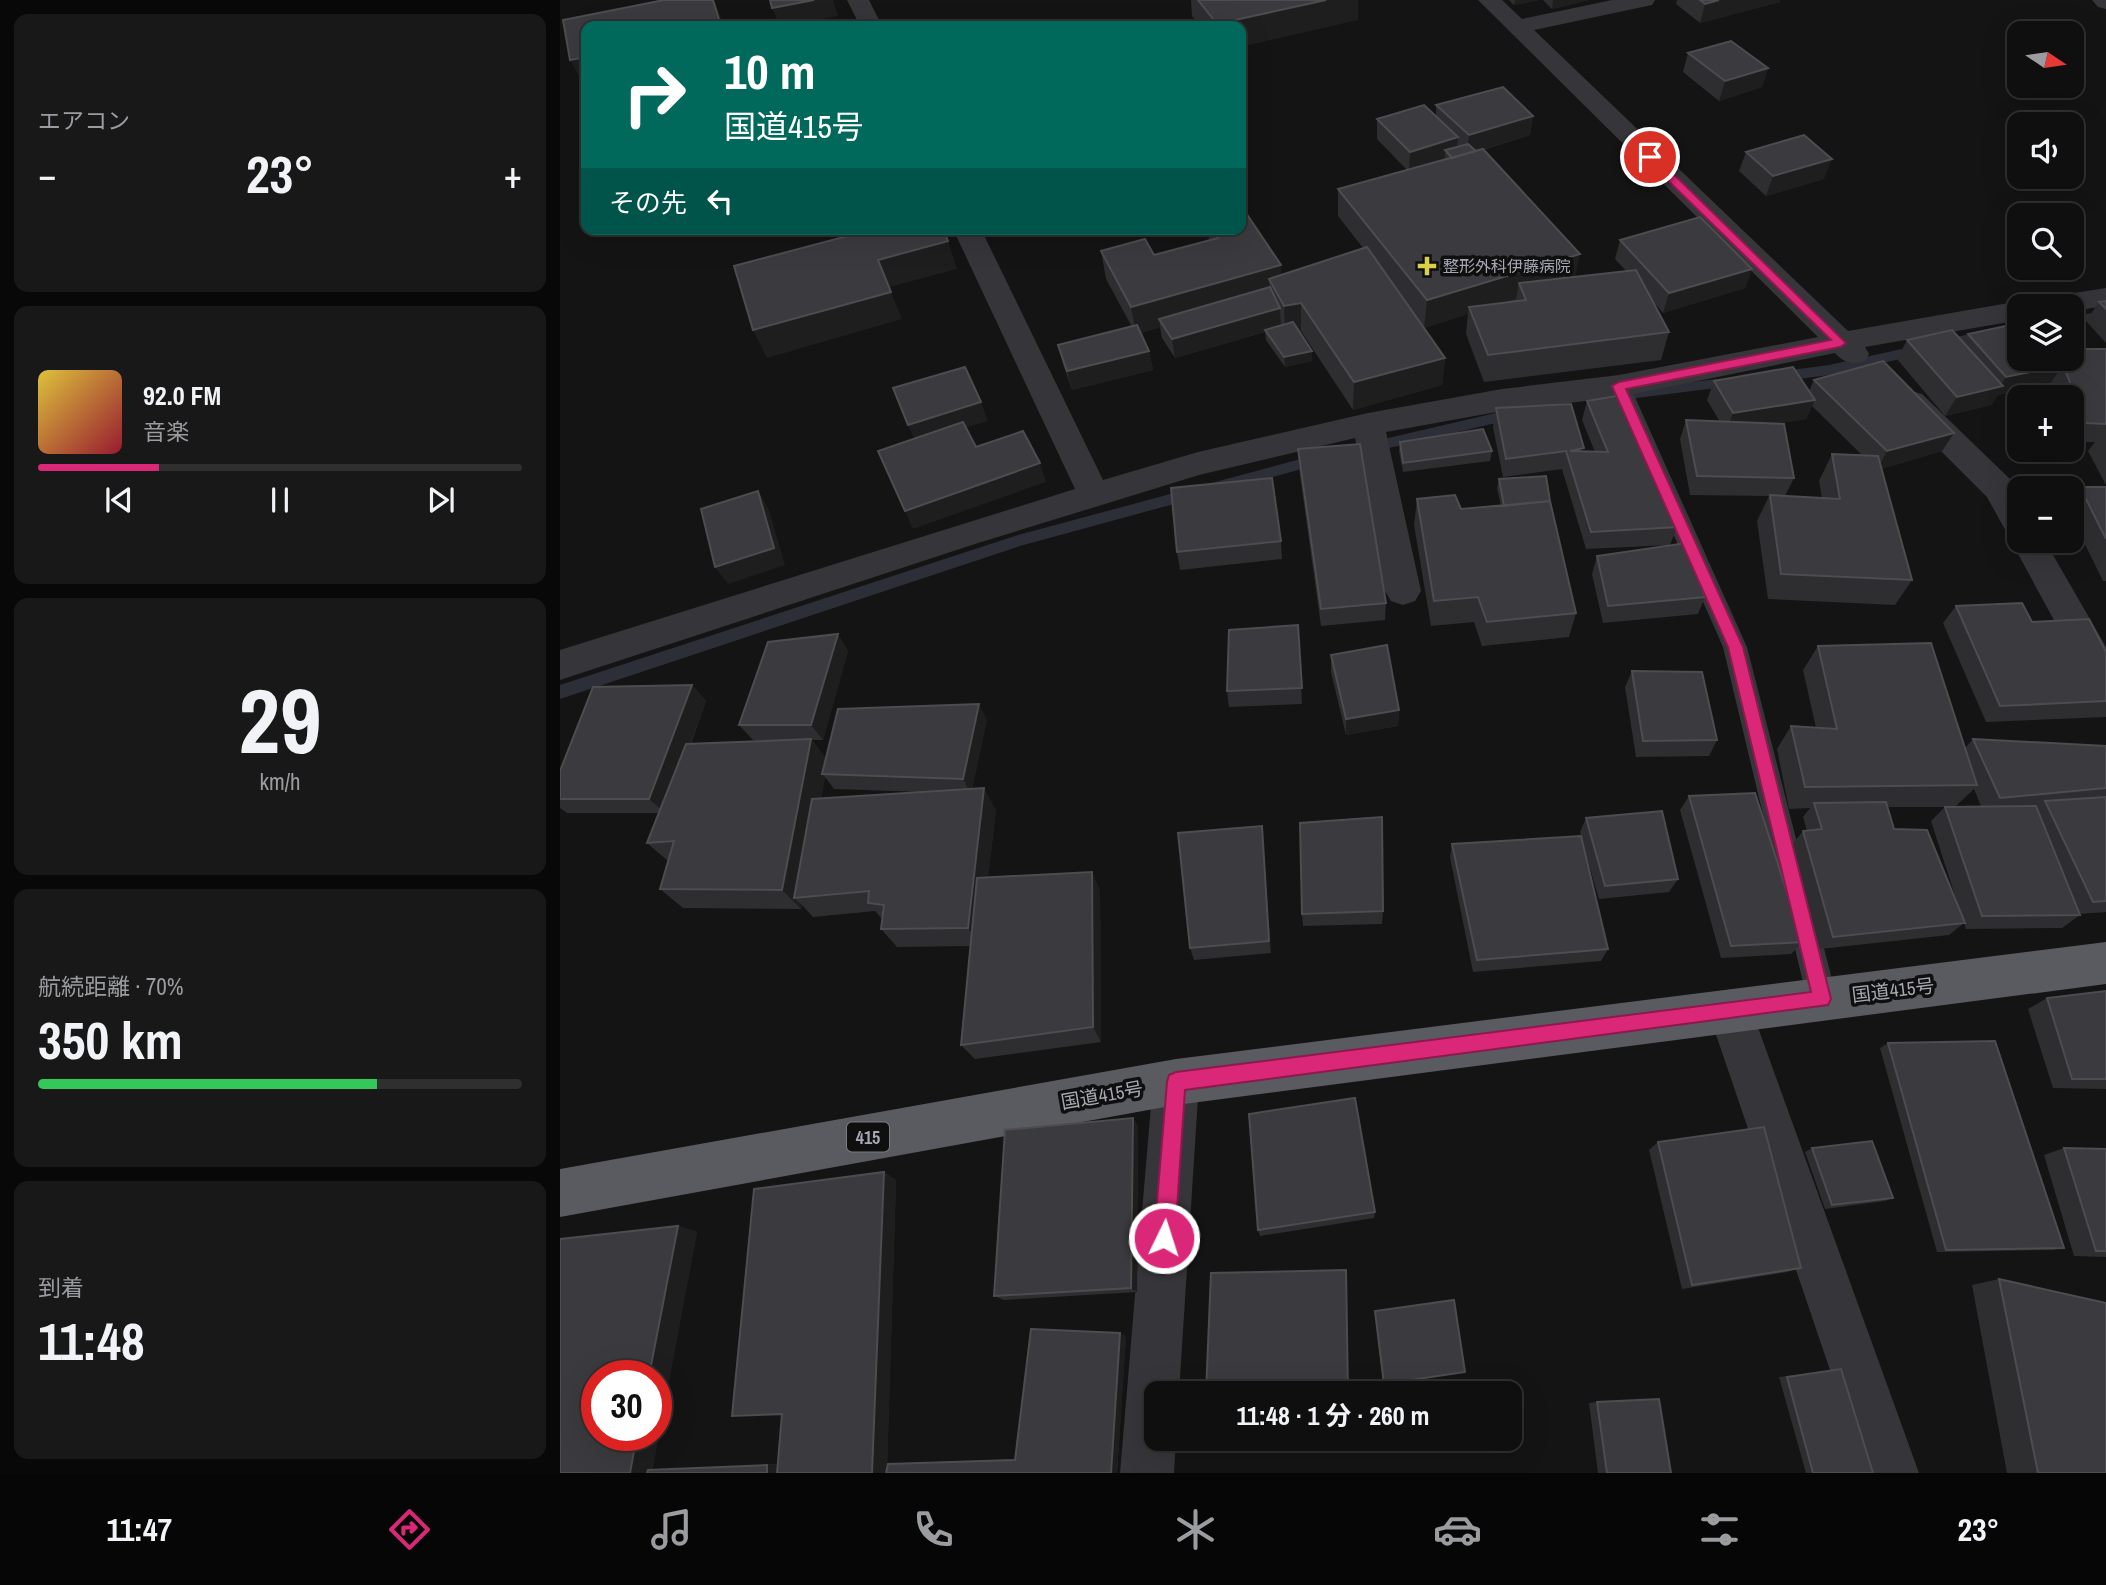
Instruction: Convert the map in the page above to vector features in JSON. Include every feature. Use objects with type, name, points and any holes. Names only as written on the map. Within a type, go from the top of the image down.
[{"type":"highway","name":"国道415号","points":[[560,1193],[1176,1082],[2106,963]]},
{"type":"street","points":[[858,0],[868,21]]},
{"type":"street","points":[[1489,0],[1840,343],[1884,378],[1999,489],[2007,503]]},
{"type":"street","points":[[1517,27],[1644,0]]},
{"type":"street","points":[[970,235],[1094,495]]},
{"type":"street","points":[[2084,300],[2106,297]]},
{"type":"street","points":[[560,666],[966,534],[1198,464],[1368,424],[1502,400],[1619,386],[2007,312]]},
{"type":"street","points":[[1368,424],[1403,591]]},
{"type":"street","points":[[2035,553],[2106,681]]},
{"type":"street","points":[[1730,1011],[1892,1473]]},
{"type":"street","points":[[1147,1473],[1176,1082]]},
{"type":"lane","points":[[1619,386],[1735,647],[1822,999]]},
{"type":"building","points":[[664,0],[713,0],[719,21],[581,21],[581,58],[570,60],[563,20]]},
{"type":"building","points":[[770,0],[814,0],[772,8]]},
{"type":"building","points":[[1198,0],[1326,0],[1231,21],[1215,21]]},
{"type":"building","points":[[1700,0],[1719,0],[1705,4]]},
{"type":"building","points":[[1731,41],[1768,68],[1725,81],[1688,53]]},
{"type":"building","points":[[1503,87],[1533,116],[1469,135],[1436,105]]},
{"type":"building","points":[[1424,105],[1458,137],[1410,152],[1377,119]]},
{"type":"building","points":[[1804,135],[1832,159],[1773,176],[1746,152]]},
{"type":"building","points":[[1468,144],[1476,151],[1452,158],[1445,150]]},
{"type":"building","points":[[1483,149],[1580,254],[1427,300],[1338,189]]},
{"type":"building","points":[[1246,213],[1281,265],[1131,307],[1101,251],[1145,239],[1154,255],[1218,238],[1216,235],[1246,235]]},
{"type":"building","points":[[1700,217],[1752,269],[1669,293],[1620,240]]},
{"type":"building","points":[[851,235],[946,235],[948,241],[878,260],[891,292],[753,330],[734,266]]},
{"type":"building","points":[[1367,247],[1445,358],[1354,382],[1301,303],[1284,306],[1269,279]]},
{"type":"building","points":[[1636,270],[1669,332],[1488,355],[1469,307],[1526,300],[1519,283]]},
{"type":"building","points":[[1270,287],[1280,308],[1172,339],[1159,319]]},
{"type":"building","points":[[1293,322],[1312,351],[1284,357],[1265,330]]},
{"type":"building","points":[[1137,325],[1149,351],[1067,371],[1058,345]]},
{"type":"building","points":[[2007,326],[2007,371],[2034,371],[2006,377],[1968,334]]},
{"type":"building","points":[[1952,330],[2003,386],[1957,397],[1907,340]]},
{"type":"building","points":[[2084,349],[2106,349],[2106,424],[2086,423],[2084,385],[2071,385],[2065,371],[2084,371]]},
{"type":"building","points":[[1883,361],[1954,433],[1887,451],[1814,380]]},
{"type":"building","points":[[965,367],[981,402],[908,425],[893,388]]},
{"type":"building","points":[[1793,367],[1815,400],[1733,413],[1714,381]]},
{"type":"building","points":[[1622,395],[1677,527],[1591,532],[1566,451],[1506,459],[1496,408],[1571,404],[1584,448],[1570,451],[1608,452],[1587,401]]},
{"type":"building","points":[[1686,420],[1784,424],[1794,478],[1697,476]]},
{"type":"building","points":[[963,422],[976,447],[1023,431],[1040,463],[905,511],[878,451]]},
{"type":"building","points":[[1483,429],[1492,451],[1403,463],[1400,442]]},
{"type":"building","points":[[1360,444],[1386,603],[1321,609],[1298,449]]},
{"type":"building","points":[[1832,454],[1878,456],[1912,580],[1781,574],[1770,495],[1840,499]]},
{"type":"building","points":[[1546,476],[1550,501],[1504,506],[1499,479]]},
{"type":"building","points":[[1272,478],[1281,541],[1177,552],[1171,488]]},
{"type":"building","points":[[2084,487],[2106,487],[2106,539],[2084,495]]},
{"type":"building","points":[[758,491],[774,548],[715,567],[701,509]]},
{"type":"building","points":[[1455,495],[1461,509],[1550,501],[1576,613],[1487,622],[1478,597],[1434,601],[1417,499]]},
{"type":"building","points":[[1686,543],[1705,597],[1608,606],[1597,556]]},
{"type":"building","points":[[2022,603],[2032,622],[2089,619],[2106,652],[2106,701],[2000,706],[1956,606]]},
{"type":"building","points":[[1298,625],[1302,688],[1227,691],[1229,630]]},
{"type":"building","points":[[838,634],[811,725],[739,725],[768,642]]},
{"type":"building","points":[[1931,643],[1977,785],[1805,787],[1791,726],[1837,729],[1818,646]]},
{"type":"building","points":[[1387,645],[1399,710],[1346,719],[1331,655]]},
{"type":"building","points":[[1632,671],[1702,672],[1717,740],[1643,741]]},
{"type":"building","points":[[692,685],[649,799],[560,799],[560,771],[593,687]]},
{"type":"building","points":[[979,704],[963,779],[822,774],[838,709]]},
{"type":"building","points":[[811,739],[782,890],[660,889],[674,841],[647,843],[686,744]]},
{"type":"building","points":[[1973,739],[2106,746],[2106,788],[2000,798]]},
{"type":"building","points":[[984,788],[968,928],[881,929],[884,905],[868,903],[869,891],[794,898],[812,799]]},
{"type":"building","points":[[1755,793],[1803,942],[1731,946],[1689,796]]},
{"type":"building","points":[[2106,797],[2106,901],[2093,902],[2045,801]]},
{"type":"building","points":[[1886,802],[1894,829],[1927,830],[1965,923],[1833,937],[1803,831],[1822,829],[1814,803]]},
{"type":"building","points":[[2036,806],[2080,915],[1982,916],[1945,807]]},
{"type":"building","points":[[1662,811],[1678,879],[1605,886],[1586,818]]},
{"type":"building","points":[[1382,817],[1383,911],[1302,914],[1300,823]]},
{"type":"building","points":[[1262,826],[1269,941],[1190,948],[1178,833]]},
{"type":"building","points":[[1581,836],[1608,949],[1477,960],[1452,844]]},
{"type":"building","points":[[1092,872],[1093,1027],[961,1045],[977,878]]},
{"type":"building","points":[[2106,991],[2106,1079],[2072,1079],[2047,998]]},
{"type":"building","points":[[1995,1041],[2064,1248],[1946,1250],[1888,1043]]},
{"type":"building","points":[[1355,1098],[1375,1212],[1258,1230],[1249,1114]]},
{"type":"building","points":[[1133,1118],[1131,1288],[994,1296],[1005,1130]]},
{"type":"building","points":[[1764,1127],[1801,1268],[1692,1285],[1658,1142]]},
{"type":"building","points":[[1872,1141],[1893,1198],[1832,1205],[1812,1148]]},
{"type":"building","points":[[2064,1148],[2106,1149],[2106,1251],[2096,1251]]},
{"type":"building","points":[[884,1172],[872,1473],[777,1473],[782,1414],[732,1416],[754,1189]]},
{"type":"building","points":[[678,1226],[652,1360],[581,1360],[581,1451],[634,1451],[630,1473],[560,1473],[560,1239]]},
{"type":"building","points":[[1346,1270],[1348,1381],[1206,1381],[1211,1273]]},
{"type":"building","points":[[1999,1279],[2106,1303],[2106,1473],[2038,1473]]},
{"type":"building","points":[[1454,1300],[1465,1372],[1404,1381],[1384,1381],[1375,1311]]},
{"type":"building","points":[[1031,1329],[1120,1333],[1111,1473],[886,1473],[888,1464],[1015,1460]]},
{"type":"building","points":[[1841,1369],[1873,1473],[1813,1473],[1787,1377]]},
{"type":"building","points":[[1659,1399],[1671,1473],[1607,1473],[1597,1402]]},
{"type":"building","points":[[767,1465],[767,1473],[647,1473],[648,1470]]},
{"type":"waterway","points":[[2084,318],[2106,315]]},
{"type":"waterway","points":[[1777,377],[1829,370],[2007,330]]},
{"type":"waterway","points":[[1613,396],[1735,382]]},
{"type":"waterway","points":[[1367,448],[1517,413]]},
{"type":"waterway","points":[[560,692],[1018,541],[1319,459]]},
{"type":"place","name":"整形外科伊藤病院","points":[[1427,266]]},
{"type":"route","points":[[1164,1238],[1176,1082],[1822,999],[1735,647],[1619,386],[1840,343],[1650,157]]}]
